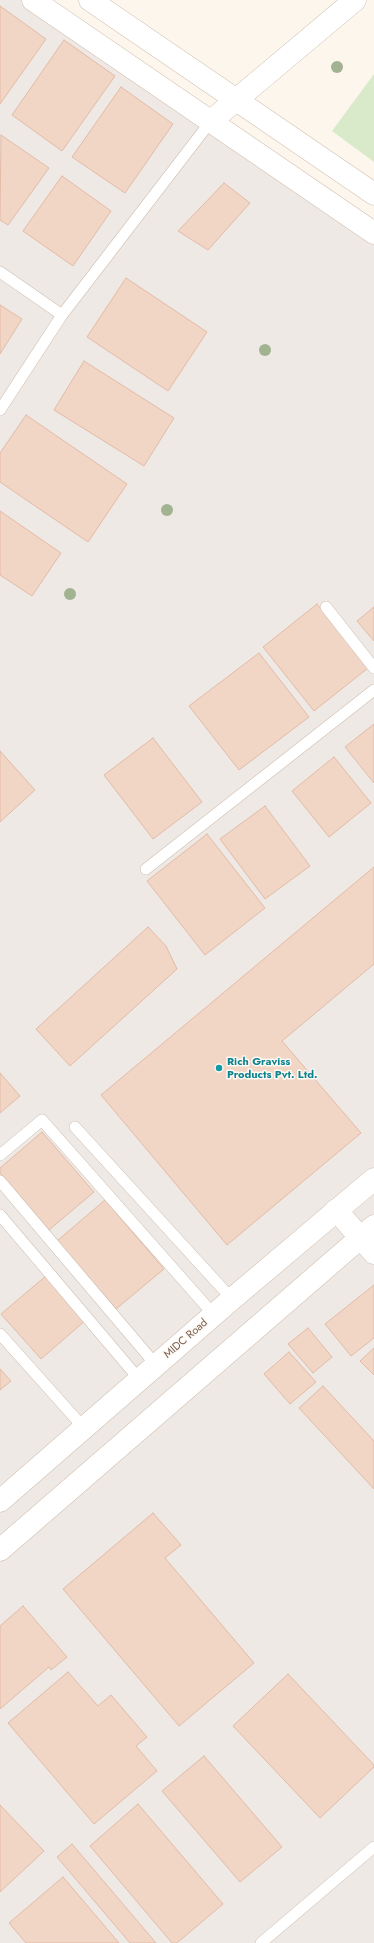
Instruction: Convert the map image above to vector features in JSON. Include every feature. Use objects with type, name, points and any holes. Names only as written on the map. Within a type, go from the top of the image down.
[{"type":"main road","points":[[33,0],[374,233]]},
{"type":"main road","points":[[90,0],[374,194]]},
{"type":"main road","points":[[210,121],[355,0]]},
{"type":"main road","name":"MIDC Road","points":[[0,1501],[232,1299],[336,1210],[373,1181]]},
{"type":"main road","points":[[0,1550],[370,1239],[336,1210]]},
{"type":"lane","points":[[0,410],[62,315],[210,121]]},
{"type":"lane","points":[[0,272],[62,315]]},
{"type":"lane","points":[[326,607],[374,668]]},
{"type":"lane","points":[[146,869],[374,690]]},
{"type":"lane","points":[[0,1155],[42,1120],[214,1315]]},
{"type":"lane","points":[[76,1127],[232,1299]]},
{"type":"lane","points":[[0,1181],[156,1365]]},
{"type":"lane","points":[[0,1215],[139,1379]]},
{"type":"lane","points":[[0,1334],[84,1428]]},
{"type":"lane","points":[[261,1943],[374,1847]]},
{"type":"shaded area","points":[[0,0],[48,0],[374,230],[374,1943],[0,1943]]},
{"type":"green space","points":[[374,74],[374,162],[332,131]]},
{"type":"building","points":[[0,6],[46,39],[0,104]]},
{"type":"building","points":[[64,40],[115,76],[62,151],[12,115]]},
{"type":"building","points":[[121,87],[173,124],[125,193],[72,157]]},
{"type":"building","points":[[1,135],[49,168],[8,225],[0,220]]},
{"type":"building","points":[[62,176],[111,211],[73,266],[23,231]]},
{"type":"building","points":[[224,183],[250,203],[208,250],[178,231]]},
{"type":"building","points":[[126,278],[207,332],[168,391],[87,337]]},
{"type":"building","points":[[0,305],[22,319],[0,354]]},
{"type":"building","points":[[84,361],[174,418],[144,466],[54,410]]},
{"type":"building","points":[[26,415],[127,484],[88,542],[0,482],[0,453]]},
{"type":"building","points":[[0,511],[61,553],[32,596],[0,575]]},
{"type":"building","points":[[317,604],[368,668],[314,711],[263,647]]},
{"type":"building","points":[[374,607],[374,641],[357,621]]},
{"type":"building","points":[[259,653],[309,717],[239,770],[189,706]]},
{"type":"building","points":[[374,724],[374,783],[345,747]]},
{"type":"building","points":[[153,738],[202,802],[153,839],[104,775]]},
{"type":"building","points":[[0,751],[35,790],[0,822]]},
{"type":"building","points":[[334,757],[371,803],[329,837],[292,791]]},
{"type":"building","points":[[265,806],[310,866],[265,899],[220,839]]},
{"type":"building","points":[[207,834],[265,908],[205,955],[147,881]]},
{"type":"building","name":"Rich Graviss Products Pvt. Ltd.","points":[[374,867],[374,964],[282,1041],[361,1133],[227,1245],[101,1095]]},
{"type":"building","points":[[148,927],[166,946],[177,969],[70,1066],[36,1029]]},
{"type":"building","points":[[0,1073],[20,1096],[0,1113]]},
{"type":"building","points":[[42,1132],[94,1192],[49,1230],[0,1173],[0,1168]]},
{"type":"building","points":[[105,1200],[164,1269],[116,1309],[57,1241]]},
{"type":"building","points":[[47,1275],[86,1320],[41,1359],[1,1314]]},
{"type":"building","points":[[374,1285],[374,1338],[351,1356],[325,1324]]},
{"type":"building","points":[[308,1328],[332,1357],[313,1373],[288,1344]]},
{"type":"building","points":[[374,1348],[374,1375],[360,1361]]},
{"type":"building","points":[[289,1352],[316,1382],[290,1404],[264,1374]]},
{"type":"building","points":[[0,1369],[11,1381],[0,1390]]},
{"type":"building","points":[[323,1386],[374,1441],[374,1489],[299,1408]]},
{"type":"building","points":[[153,1513],[181,1545],[165,1558],[254,1663],[179,1726],[63,1589]]},
{"type":"building","points":[[23,1606],[67,1657],[51,1670],[49,1667],[0,1709],[0,1626]]},
{"type":"building","points":[[68,1672],[98,1706],[111,1695],[147,1737],[136,1746],[157,1771],[94,1824],[8,1723]]},
{"type":"building","points":[[288,1674],[374,1765],[374,1767],[320,1818],[233,1726]]},
{"type":"building","points":[[204,1756],[282,1847],[240,1882],[162,1791]]},
{"type":"building","points":[[138,1804],[223,1904],[177,1943],[172,1943],[90,1846]]},
{"type":"building","points":[[0,1805],[44,1851],[0,1892]]},
{"type":"building","points":[[72,1844],[156,1943],[130,1943],[57,1857]]},
{"type":"building","points":[[63,1877],[119,1943],[26,1943],[9,1923]]},
{"type":"place","name":"Rich Graviss Products Pvt. Ltd.","points":[[219,1068]]}]
